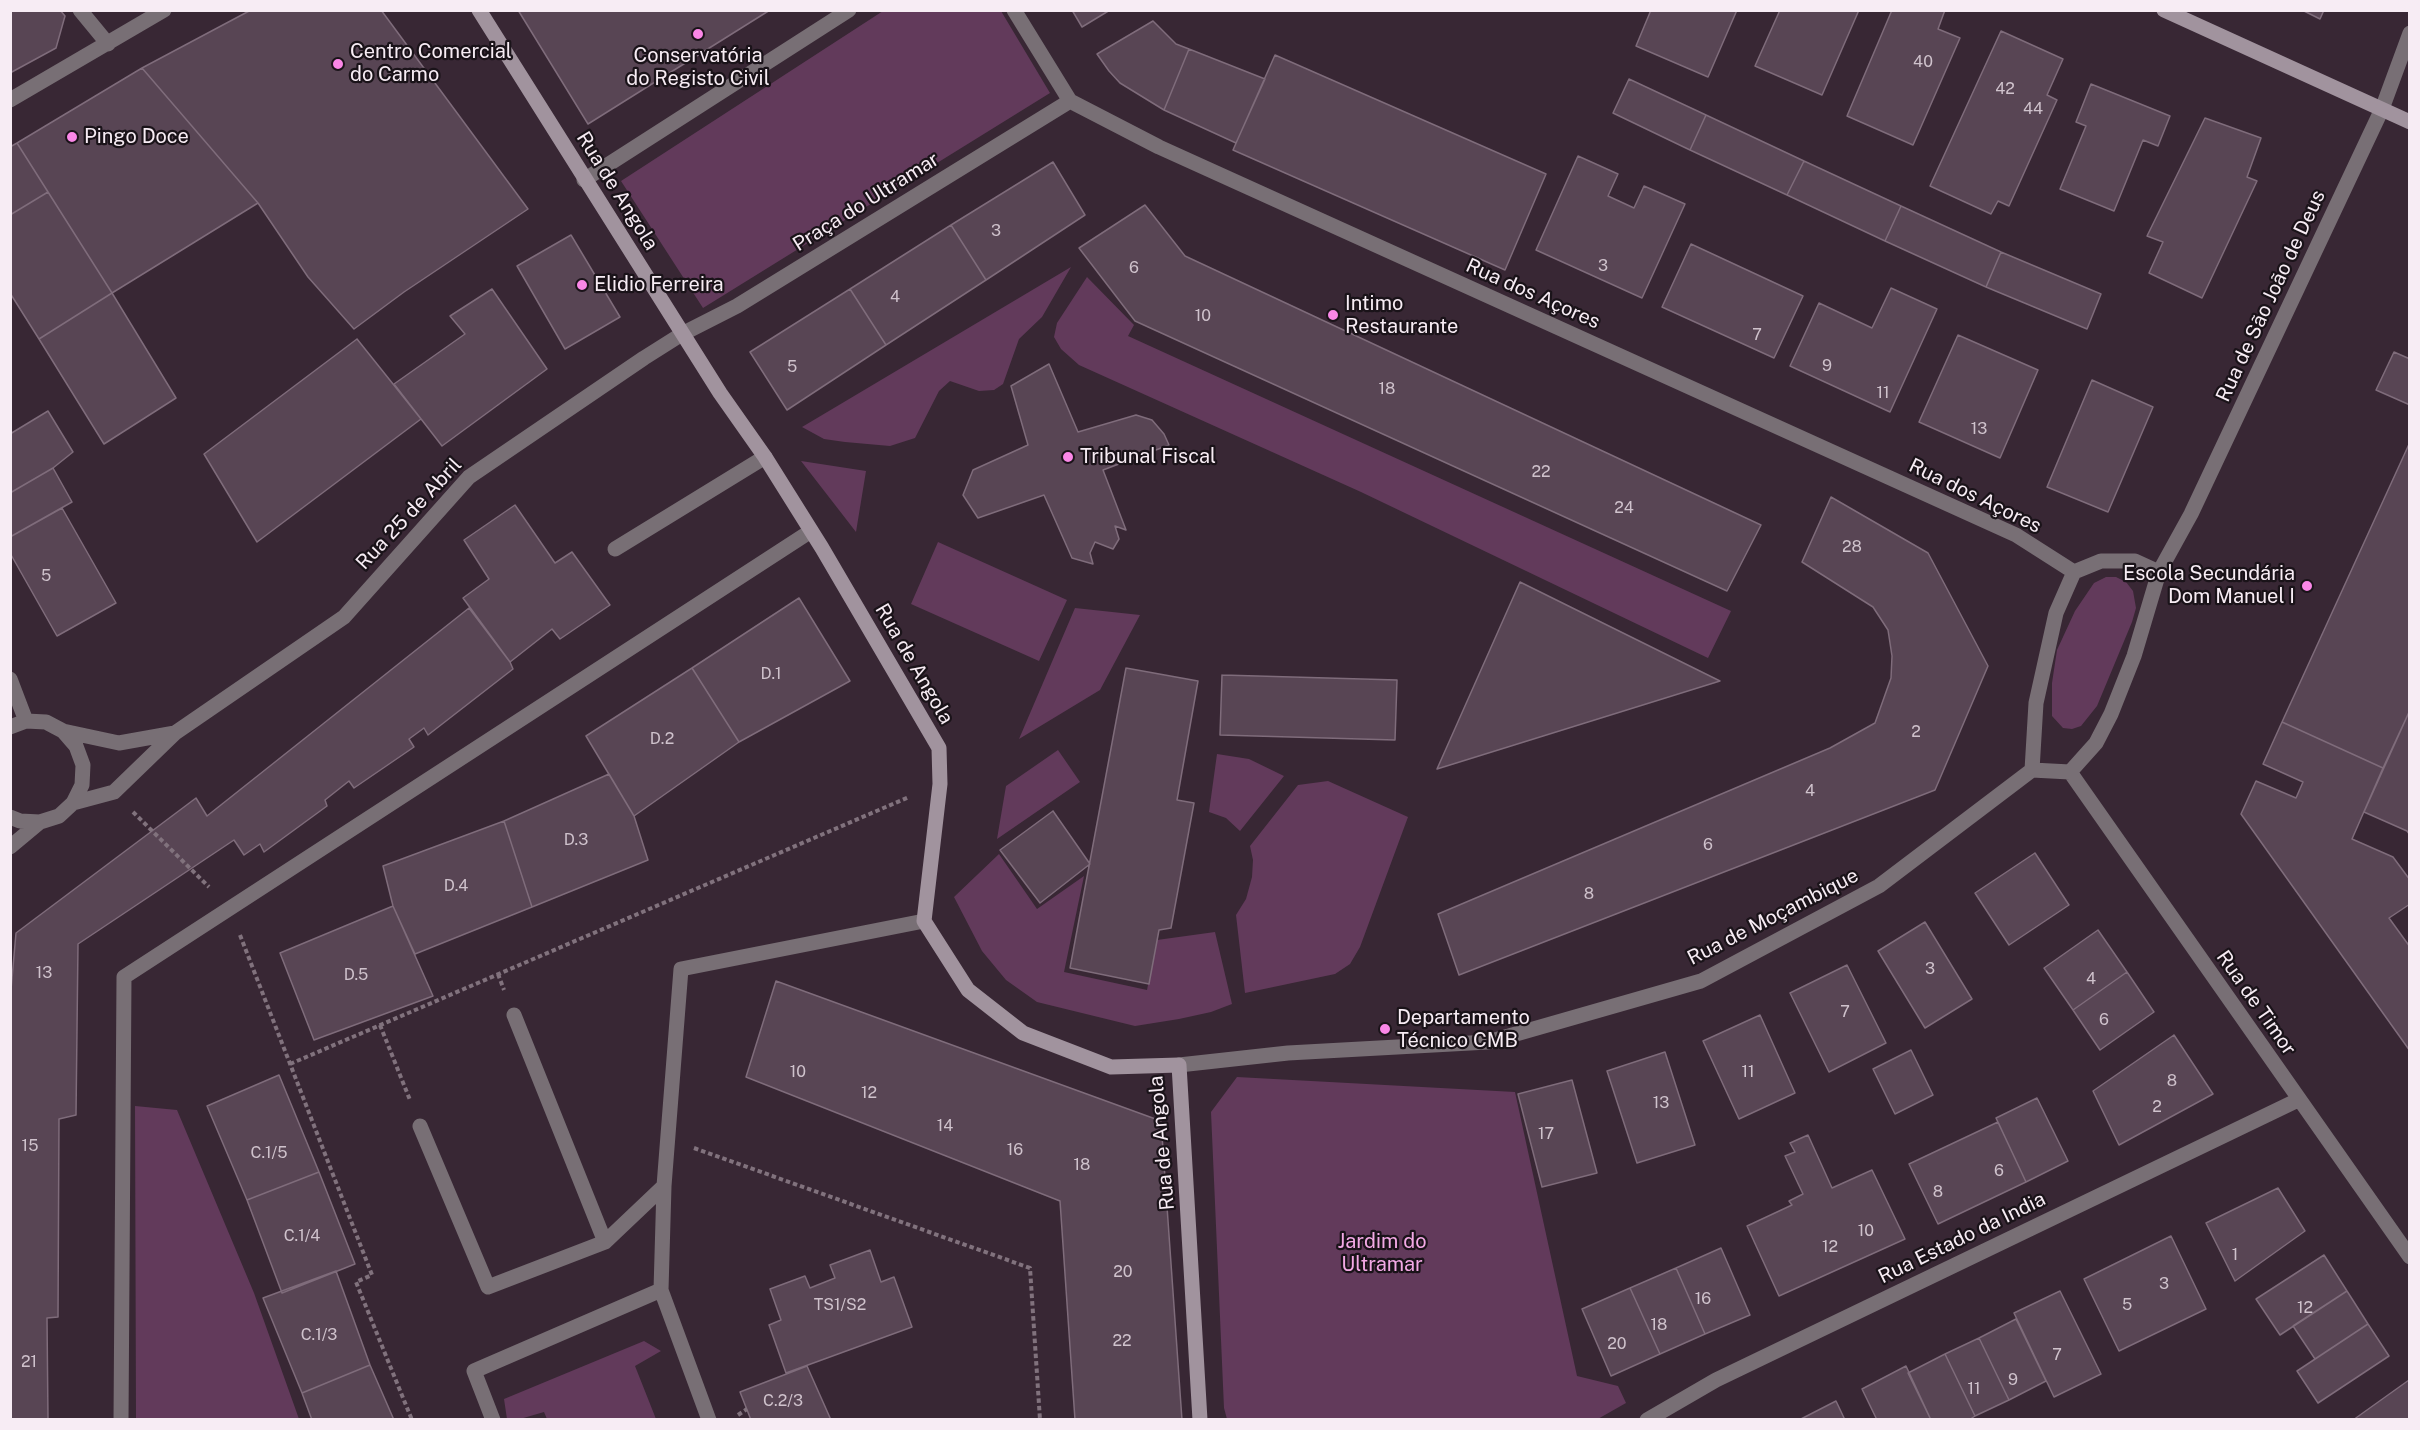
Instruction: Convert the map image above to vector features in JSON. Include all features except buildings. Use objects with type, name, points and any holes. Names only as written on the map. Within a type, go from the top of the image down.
[{"type":"street","points":[[80,10],[108,44]]},
{"type":"street","points":[[10,100],[164,10]]},
{"type":"street","name":"Rua de Angola","points":[[479,10],[682,334],[765,457],[939,748],[940,784],[924,921],[968,990],[1023,1033],[1111,1067],[1179,1065],[1200,1419]]},
{"type":"street","points":[[584,180],[849,10]]},
{"type":"street","points":[[1014,10],[1070,101]]},
{"type":"street","points":[[2164,10],[2409,122]]},
{"type":"street","name":"Rua de São João de Deus","points":[[2070,772],[2096,743],[2111,714],[2134,656],[2159,572],[2191,514],[2382,109],[2409,33]]},
{"type":"street","name":"Praça do Ultramar","points":[[682,334],[737,306],[1070,101]]},
{"type":"street","name":"Rua dos Açores","points":[[1070,101],[1159,147],[2016,535],[2074,572]]},
{"type":"street","name":"Rua 25 de Abril","points":[[40,822],[59,816],[74,803],[114,792],[175,733],[344,617],[469,477],[682,334]]},
{"type":"street","points":[[615,549],[765,457]]},
{"type":"street","points":[[121,1419],[124,977],[811,531]]},
{"type":"street","points":[[2070,772],[2032,770],[2036,704],[2056,613],[2074,572],[2101,561],[2134,561],[2159,572]]},
{"type":"street","points":[[10,679],[26,722],[10,727]]},
{"type":"street","name":"Rua 25 de Abril","points":[[26,722],[46,722],[63,732],[118,743],[175,733]]},
{"type":"street","points":[[63,732],[76,746],[83,765],[82,785],[74,803]]},
{"type":"street","name":"Rua de Moçambique","points":[[1179,1065],[1288,1053],[1488,1042],[1701,981],[1879,886],[2032,770]]},
{"type":"street","name":"Rua de Timor","points":[[2070,772],[2409,1257]]},
{"type":"street","points":[[10,817],[20,821],[40,822]]},
{"type":"street","points":[[10,847],[40,822]]},
{"type":"street","points":[[709,1419],[661,1290],[664,1186],[681,969],[924,921]]},
{"type":"street","points":[[514,1015],[605,1242]]},
{"type":"street","name":"Rua Estado da India","points":[[1647,1419],[1716,1380],[2298,1100]]},
{"type":"street","points":[[420,1126],[488,1287],[605,1242],[664,1186]]},
{"type":"street","points":[[493,1419],[474,1371],[661,1290]]},
{"type":"path","points":[[290,1064],[940,784]]},
{"type":"path","points":[[114,792],[229,908],[372,1275],[356,1282],[412,1419]]},
{"type":"path","points":[[380,1025],[420,1126]]},
{"type":"path","points":[[668,1139],[1030,1268],[1040,1419]]},
{"type":"green space","points":[[883,11],[1001,11],[1050,93],[703,308],[621,181]]},
{"type":"green space","points":[[1071,267],[1042,317],[1019,339],[1003,384],[994,390],[979,391],[950,381],[939,391],[915,438],[890,446],[845,442],[824,439],[802,427]]},
{"type":"green space","points":[[1087,277],[1134,325],[1128,336],[1731,611],[1708,658],[1361,492],[1079,365],[1061,349],[1054,337],[1057,323]]},
{"type":"green space","points":[[801,461],[866,471],[856,532]]},
{"type":"green space","points":[[938,542],[1067,600],[1039,661],[911,604]]},
{"type":"green space","points":[[2106,577],[2116,577],[2126,582],[2133,591],[2136,608],[2097,706],[2081,726],[2072,729],[2063,728],[2052,716],[2052,683],[2057,650],[2075,611],[2094,583]]},
{"type":"green space","points":[[1075,608],[1140,615],[1100,690],[1019,739]]},
{"type":"green space","points":[[1058,750],[1080,782],[997,839],[1006,786]]},
{"type":"green space","points":[[1217,754],[1249,759],[1284,776],[1240,831],[1226,818],[1209,812]]},
{"type":"green space","points":[[1328,781],[1408,817],[1360,947],[1350,964],[1335,974],[1245,993],[1236,915],[1246,899],[1252,877],[1253,860],[1250,846],[1298,785]]},
{"type":"green space","points":[[999,854],[1037,909],[1084,876],[1064,972],[1147,990],[1157,940],[1215,932],[1232,1004],[1211,1012],[1135,1026],[1037,1002],[1006,980],[982,951],[954,897]]},
{"type":"green space","name":"Jardim do Ultramar","points":[[1237,1077],[1515,1092],[1577,1376],[1618,1386],[1626,1403],[1596,1420],[1227,1419],[1224,1408],[1211,1112]]},
{"type":"green space","points":[[135,1106],[177,1110],[254,1293],[299,1419],[136,1419]]},
{"type":"green space","points":[[644,1341],[661,1351],[635,1366],[656,1419],[547,1419],[544,1412],[520,1419],[507,1419],[504,1399]]},
{"type":"place","name":"Conservatória do Registo Civil","points":[[698,34]]},
{"type":"place","name":"Centro Comercial do Carmo","points":[[338,64]]},
{"type":"place","name":"Pingo Doce","points":[[72,137]]},
{"type":"place","name":"Elidio Ferreira","points":[[582,285]]},
{"type":"place","name":"Intimo Restaurante","points":[[1333,315]]},
{"type":"place","name":"Tribunal Fiscal","points":[[1068,457]]},
{"type":"place","name":"Escola Secundária Dom Manuel I","points":[[2307,586]]},
{"type":"place","name":"Departamento Técnico CMB","points":[[1385,1029]]}]
